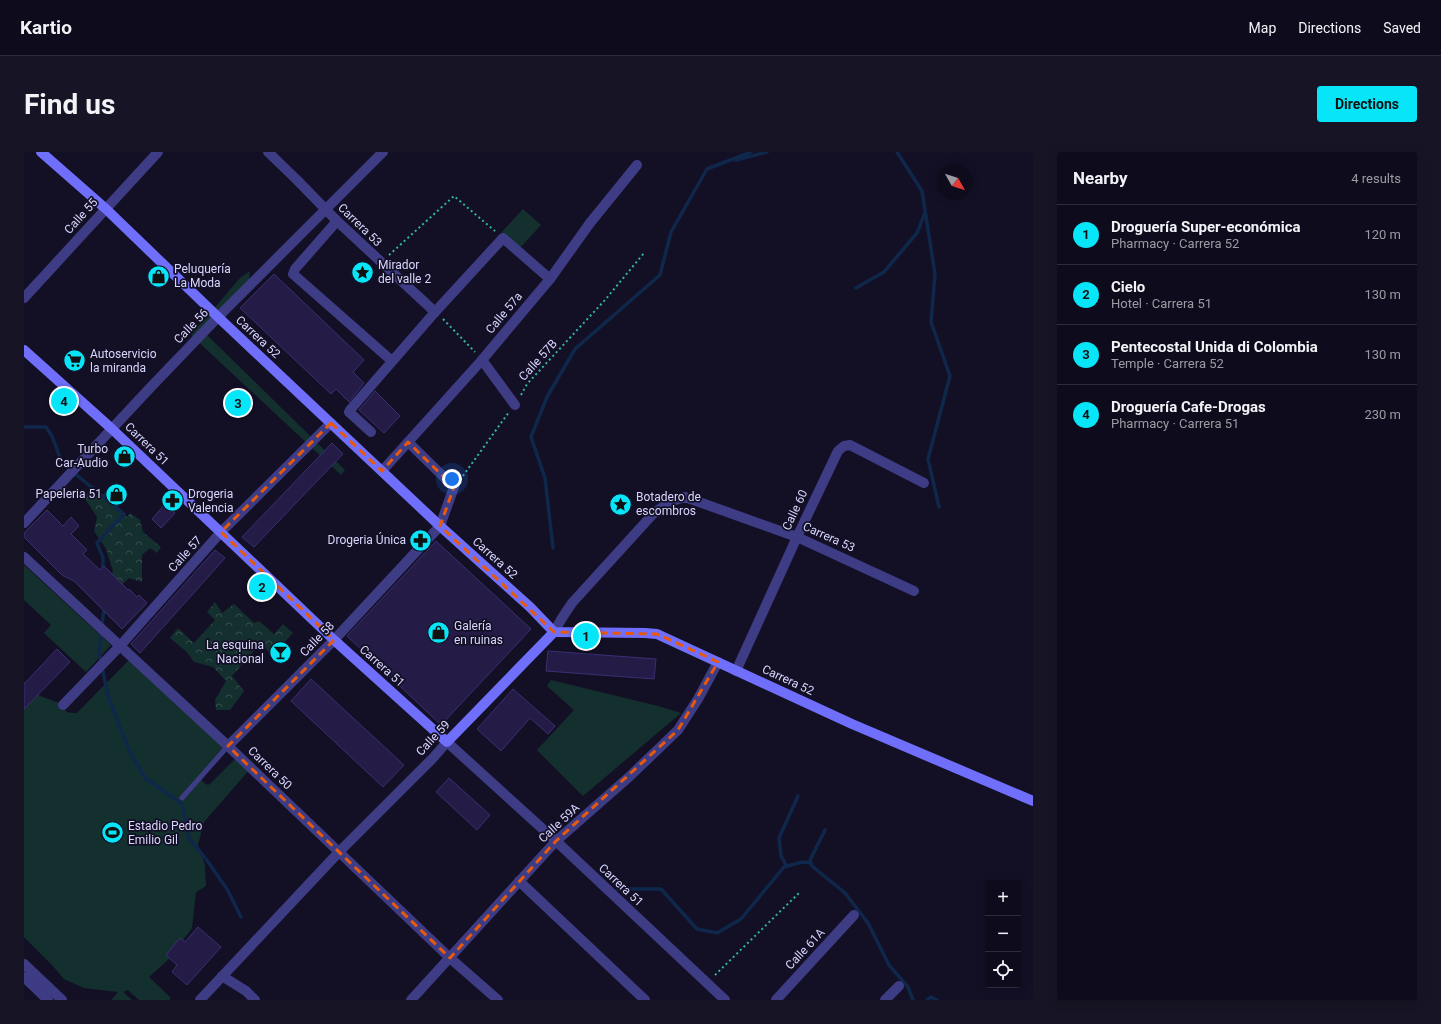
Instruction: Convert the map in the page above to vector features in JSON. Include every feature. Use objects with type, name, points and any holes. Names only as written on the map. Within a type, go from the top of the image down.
[{"type":"main road","name":"Carrera 52","points":[[41,152],[106,209],[218,317],[440,526],[530,607],[554,632],[657,634],[852,724],[1033,801]]},
{"type":"main road","name":"Carrera 51","points":[[24,350],[112,428],[334,640],[447,742]]},
{"type":"main road","name":"Calle 59","points":[[447,742],[554,632]]},
{"type":"street","name":"Calle 55","points":[[24,298],[158,152]]},
{"type":"street","name":"Carrera 53","points":[[268,152],[337,221],[435,312]]},
{"type":"street","name":"Calle 56","points":[[24,523],[218,317],[383,152]]},
{"type":"street","name":"Calle 57a","points":[[382,471],[482,360],[550,279],[590,223],[637,165]]},
{"type":"street","points":[[337,221],[295,269],[293,274],[392,361]]},
{"type":"street","points":[[371,432],[349,412],[350,410],[435,312],[504,238],[550,279]]},
{"type":"street","points":[[482,360],[515,405]]},
{"type":"street","name":"Calle 57","points":[[63,705],[120,646],[221,532],[331,423]]},
{"type":"street","points":[[408,442],[454,487]]},
{"type":"street","name":"Calle 60","points":[[736,670],[838,451],[844,446],[850,445],[924,483]]},
{"type":"street","name":"Calle 58","points":[[228,746],[334,640],[440,526],[454,487]]},
{"type":"street","name":"Carrera 53","points":[[685,497],[797,537],[914,591]]},
{"type":"street","name":"Calle 59","points":[[554,632],[572,603],[653,514],[669,502],[685,497]]},
{"type":"street","name":"Carrera 50","points":[[24,557],[228,746],[450,958],[498,1000]]},
{"type":"street","name":"Calle 59A","points":[[411,1000],[556,841],[629,777],[678,730],[698,699],[718,662]]},
{"type":"street","name":"Calle 59","points":[[200,1000],[340,852],[447,742]]},
{"type":"street","name":"Carrera 51","points":[[447,742],[556,841],[725,1000]]},
{"type":"street","points":[[519,882],[646,1000]]},
{"type":"street","name":"Calle 61A","points":[[776,1000],[854,915]]},
{"type":"street","points":[[24,964],[59,999]]},
{"type":"street","points":[[222,976],[246,991],[255,1000]]},
{"type":"street","points":[[24,977],[48,1000]]},
{"type":"street","points":[[886,1000],[899,986]]},
{"type":"lane","name":"Calle 58","points":[[182,798],[228,746]]},
{"type":"path","points":[[380,262],[454,196],[504,238]]},
{"type":"path","name":"Calle 57B","points":[[454,487],[515,405],[527,384],[605,300],[644,253]]},
{"type":"path","points":[[435,312],[482,360]]},
{"type":"path","points":[[707,983],[799,893]]},
{"type":"highlighted area","points":[[331,423],[382,471],[408,442],[454,487],[440,526],[554,632],[657,634],[718,662],[678,730],[556,841],[450,958],[228,746],[334,640],[221,532]]},
{"type":"green space","points":[[523,209],[541,225],[518,250],[501,233]]},
{"type":"green space","points":[[250,271],[249,280],[207,335],[345,470],[341,475],[191,335],[241,277]]},
{"type":"green space","points":[[110,487],[116,492],[113,502],[127,517],[130,513],[140,520],[143,532],[161,547],[157,553],[150,548],[142,555],[142,582],[129,578],[118,588],[110,580],[113,571],[106,549],[94,531],[97,517],[84,497],[90,491],[100,498]]},
{"type":"green space","points":[[24,565],[111,645],[86,672],[44,633],[51,625],[24,600]]},
{"type":"green space","points":[[215,602],[222,613],[234,604],[254,623],[259,621],[274,634],[283,624],[293,633],[273,655],[260,644],[232,676],[244,691],[230,710],[216,710],[215,700],[226,681],[213,667],[194,662],[187,652],[170,638],[178,628],[194,643],[215,620],[207,612]]},
{"type":"green space","name":"Estadio Pedro Emilio Gil","points":[[129,660],[228,749],[201,779],[204,783],[208,785],[210,784],[237,757],[250,769],[204,822],[198,845],[205,865],[206,886],[196,892],[192,928],[169,959],[149,977],[171,998],[169,1000],[139,1000],[128,990],[123,992],[132,1000],[111,1000],[118,992],[84,988],[64,979],[24,937],[24,682],[40,696],[62,704],[67,712],[77,713]]},
{"type":"green space","points":[[551,680],[681,713],[583,796],[537,750],[574,710],[547,686]]},
{"type":"building","points":[[274,274],[364,360],[353,372],[364,383],[349,402],[336,389],[331,394],[240,308]]},
{"type":"building","points":[[375,391],[400,416],[384,433],[359,410]]},
{"type":"building","points":[[332,443],[343,454],[254,547],[242,537]]},
{"type":"building","points":[[165,504],[175,513],[161,528],[152,519]]},
{"type":"building","points":[[47,510],[63,526],[71,517],[79,526],[71,534],[87,550],[83,554],[100,570],[104,566],[128,590],[129,589],[137,597],[139,595],[147,603],[122,629],[74,581],[62,575],[24,537],[24,533]]},
{"type":"building","name":"Galería en ruinas","points":[[436,541],[531,629],[441,725],[347,636]]},
{"type":"building","points":[[215,550],[225,558],[140,653],[131,644]]},
{"type":"building","points":[[57,649],[70,662],[24,709],[24,684]]},
{"type":"building","points":[[548,651],[656,659],[654,679],[546,671]]},
{"type":"building","points":[[311,679],[404,765],[383,787],[291,701]]},
{"type":"building","points":[[513,689],[555,726],[548,734],[530,718],[501,751],[477,729]]},
{"type":"building","points":[[449,778],[490,815],[477,830],[436,792]]},
{"type":"building","points":[[198,927],[221,947],[187,985],[172,972],[177,965],[166,955],[180,938],[185,942]]},
{"type":"waterway","points":[[553,548],[545,478],[531,437],[547,397],[575,349],[660,275],[671,232],[707,169],[751,152]]},
{"type":"waterway","points":[[740,159],[736,160],[767,152]]},
{"type":"waterway","points":[[897,152],[922,191],[935,274],[931,322],[950,376],[928,459],[939,507]]},
{"type":"waterway","points":[[856,288],[884,272],[917,233],[925,213]]},
{"type":"waterway","points":[[24,427],[46,427],[52,436],[62,463],[124,514],[97,543],[103,558],[103,571]]},
{"type":"waterway","points":[[104,608],[99,652],[108,696],[129,750],[145,778],[182,804],[189,838],[227,889],[241,917]]},
{"type":"waterway","points":[[786,865],[781,856],[779,838],[798,796]]},
{"type":"waterway","points":[[825,830],[810,860],[812,866],[845,893],[868,923],[889,965],[908,987],[913,1000]]},
{"type":"waterway","points":[[618,889],[661,889],[697,929],[717,933],[741,919],[784,867],[802,862],[811,863]]},
{"type":"waterway","points":[[927,1000],[931,997],[937,1000]]},
{"type":"place","name":"Mirador del valle 2","points":[[363,272]]},
{"type":"place","name":"Peluquería La Moda","points":[[158,276]]},
{"type":"place","name":"Autoservicio la miranda","points":[[74,361]]},
{"type":"place","name":"Droguería Cafe-Drogas","points":[[64,401]]},
{"type":"place","name":"Pentecostal Unida di Colombia","points":[[238,403]]},
{"type":"place","name":"Turbo Car-Audio","points":[[124,456]]},
{"type":"place","name":"Papeleria 51","points":[[117,494]]},
{"type":"place","name":"Drogeria Valencia","points":[[173,501]]},
{"type":"place","name":"Botadero de escombros","points":[[620,504]]},
{"type":"place","name":"Drogeria Única","points":[[421,540]]},
{"type":"place","name":"Cielo","points":[[262,587]]},
{"type":"place","name":"Galería en ruinas","points":[[439,633]]},
{"type":"place","name":"Droguería Super-económica","points":[[586,636]]},
{"type":"place","name":"La esquina Nacional","points":[[280,652]]},
{"type":"place","name":"Estadio Pedro Emilio Gil","points":[[113,833]]}]
